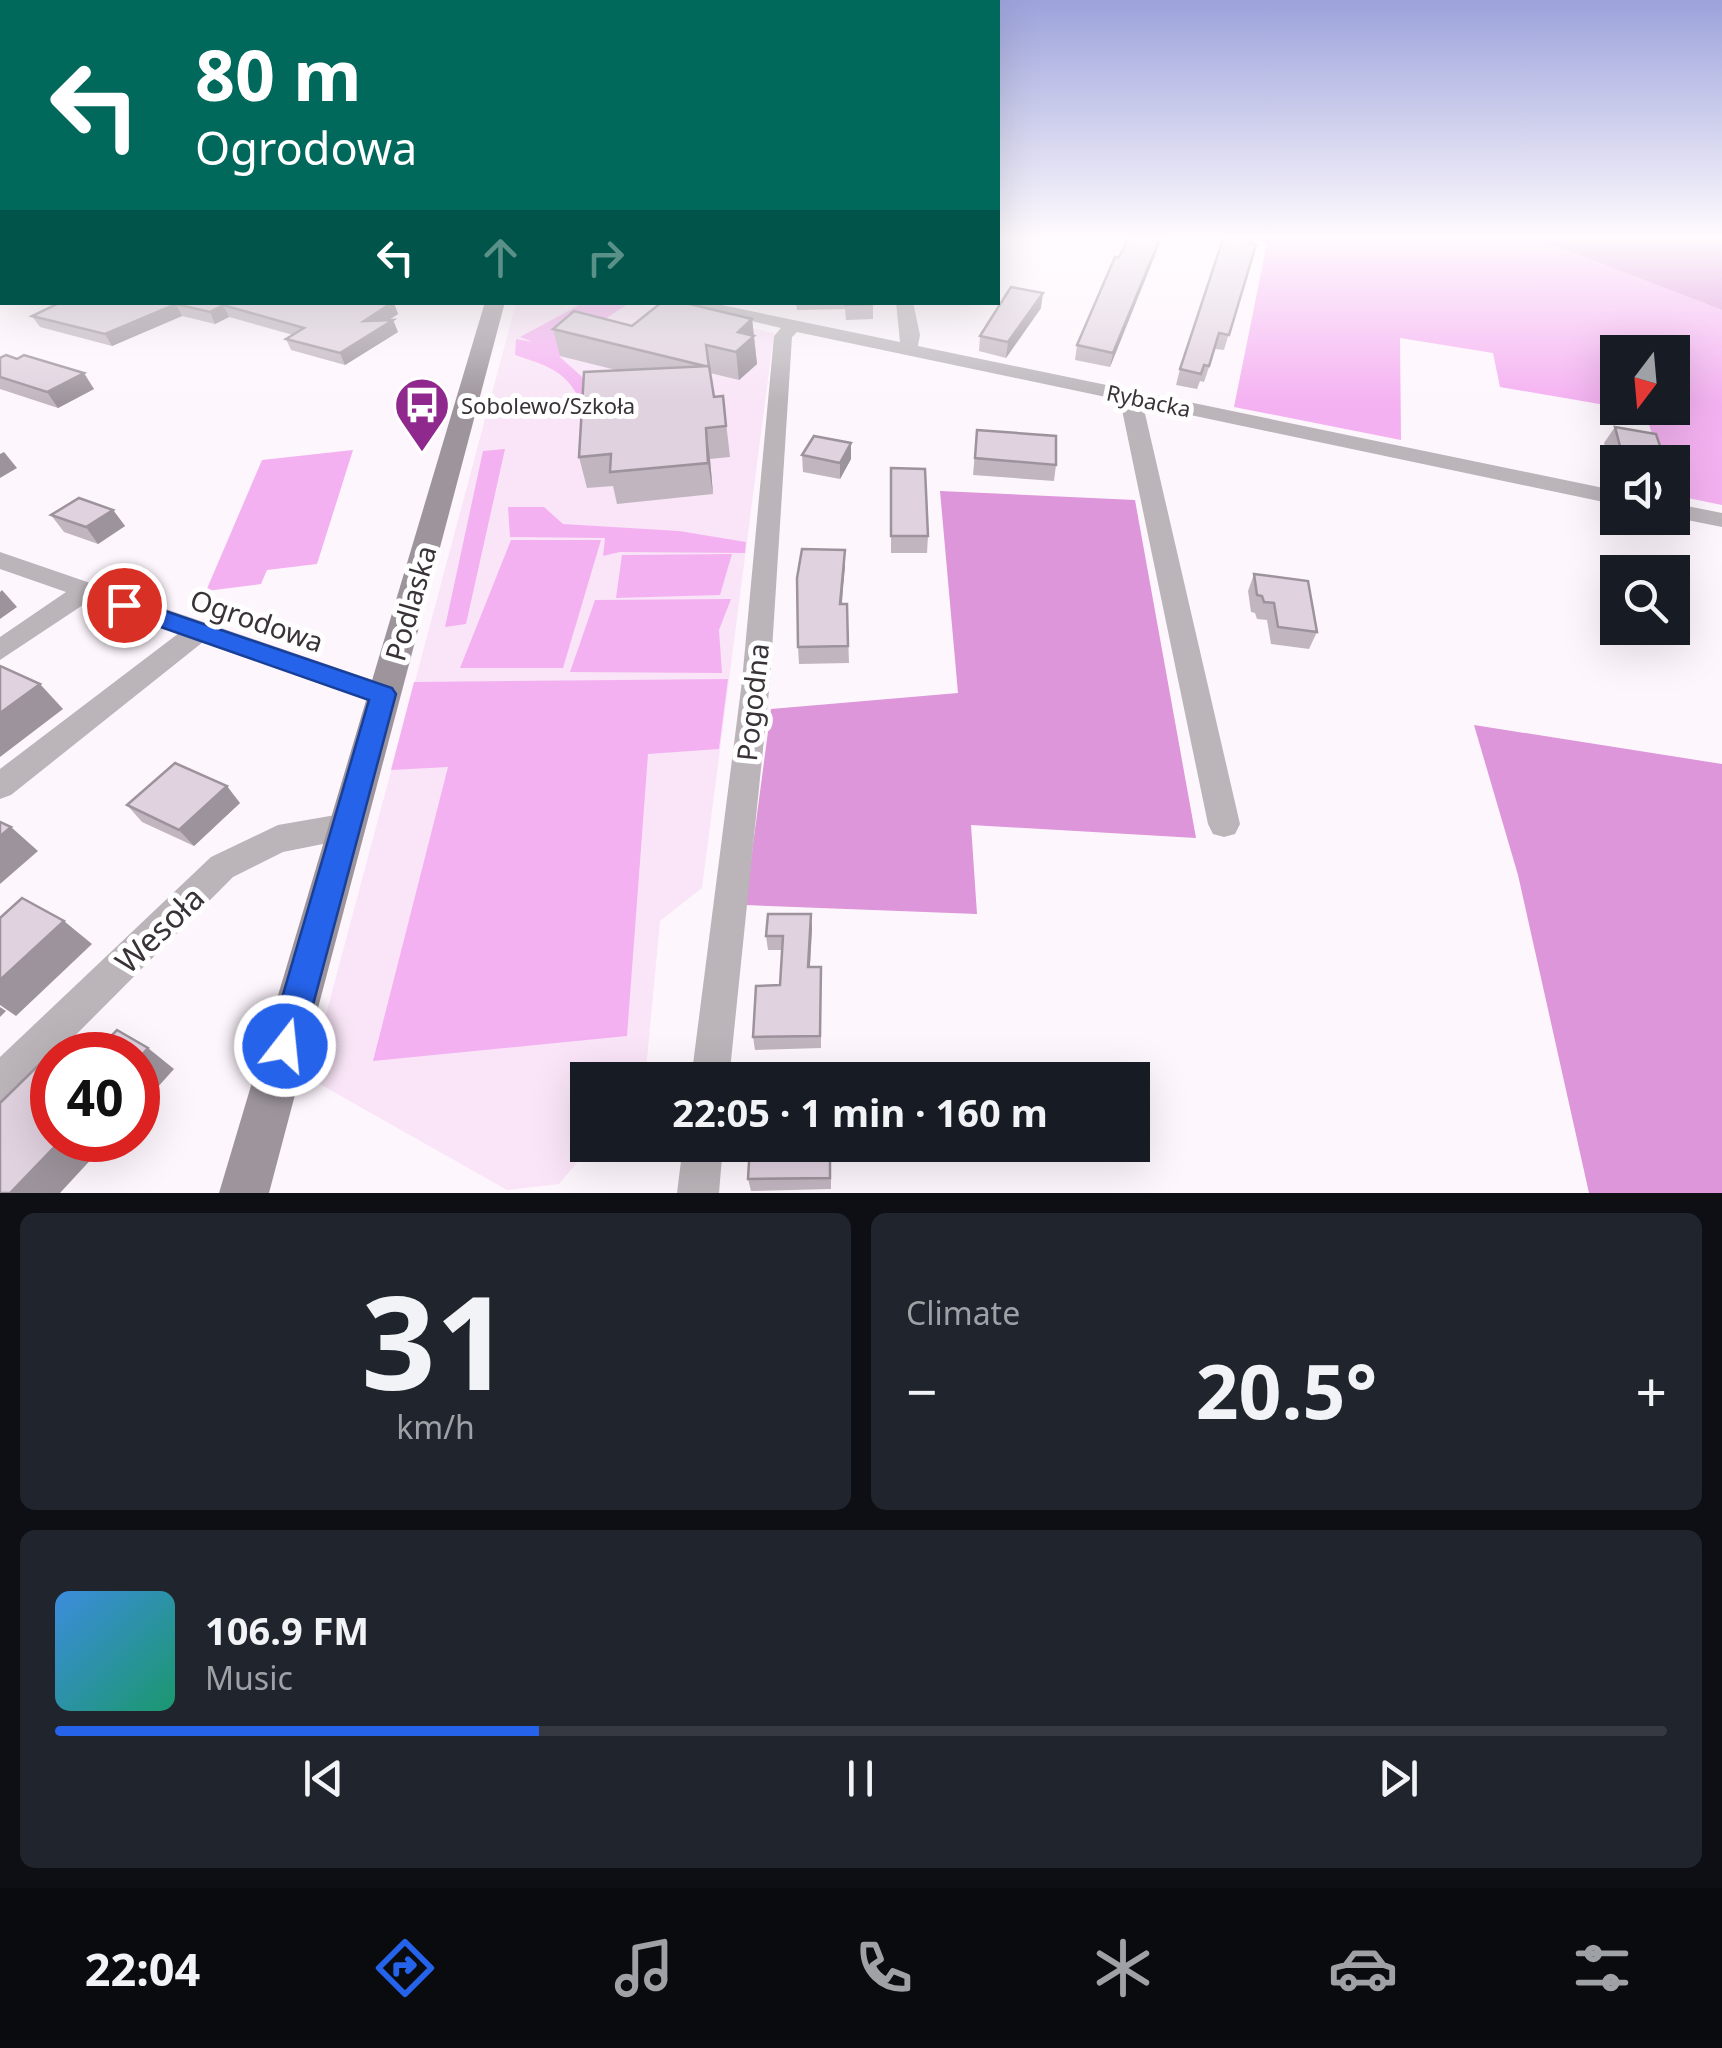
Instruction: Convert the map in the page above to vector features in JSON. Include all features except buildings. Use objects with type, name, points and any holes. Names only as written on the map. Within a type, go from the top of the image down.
[{"type":"street","name":"Podlaska","points":[[244,1193],[494,305]]},
{"type":"street","name":"Rybacka","points":[[693,305],[1600,494]]},
{"type":"street","points":[[905,305],[911,335],[907,352]]},
{"type":"street","name":"Pogodna","points":[[712,1062],[756,680],[783,336],[792,327]]},
{"type":"street","points":[[1136,396],[1132,410],[1224,824]]},
{"type":"street","points":[[1690,514],[1722,520]]},
{"type":"street","name":"Ogrodowa","points":[[0,560],[384,694]]},
{"type":"street","points":[[0,650],[86,591]]},
{"type":"street","points":[[0,786],[198,632]]},
{"type":"street","name":"Wesoła","points":[[0,1083],[222,867],[278,839],[347,826]]},
{"type":"street","points":[[698,1193],[701,1162]]},
{"type":"shaded area","points":[[1257,292],[1675,292],[1722,310],[1722,505],[1690,498],[1690,445],[1656,445],[1649,425],[1690,425],[1690,335],[1600,335],[1600,404],[1500,387],[1493,353],[1400,338],[1401,440],[1234,407]]},
{"type":"shaded area","points":[[1675,292],[1722,292],[1722,310]]},
{"type":"shaded area","points":[[515,305],[642,305],[774,333],[702,888],[660,921],[647,1062],[570,1062],[570,1162],[578,1162],[559,1184],[507,1190],[309,1078]]},
{"type":"shaded area","points":[[579,305],[626,305],[562,348],[560,357],[591,385],[591,397],[579,398],[560,374],[515,355],[516,339],[533,342],[520,337]]},
{"type":"shaded area","points":[[505,449],[466,624],[445,627],[483,451]]},
{"type":"shaded area","points":[[353,450],[317,564],[267,570],[261,584],[206,591],[262,460]]},
{"type":"shaded area","points":[[940,491],[1135,500],[1196,838],[971,825],[977,914],[745,905],[771,709],[958,693]]},
{"type":"shaded area","points":[[508,507],[544,507],[563,524],[679,531],[746,542],[745,553],[620,552],[603,556],[605,538],[510,537]]},
{"type":"shaded area","points":[[511,540],[601,540],[563,668],[460,668]]},
{"type":"shaded area","points":[[732,554],[720,595],[616,598],[622,555]]},
{"type":"shaded area","points":[[731,599],[719,630],[722,673],[570,672],[595,600]]},
{"type":"shaded area","points":[[728,679],[719,749],[648,754],[627,1036],[373,1061],[448,767],[391,770],[414,682]]},
{"type":"shaded area","points":[[1474,725],[1722,764],[1722,1193],[1589,1193],[1518,875]]},
{"type":"place","name":"Sobolewo/Szkoła","points":[[422,454]]},
{"type":"route","points":[[124,605],[384,694],[285,1046]]}]
